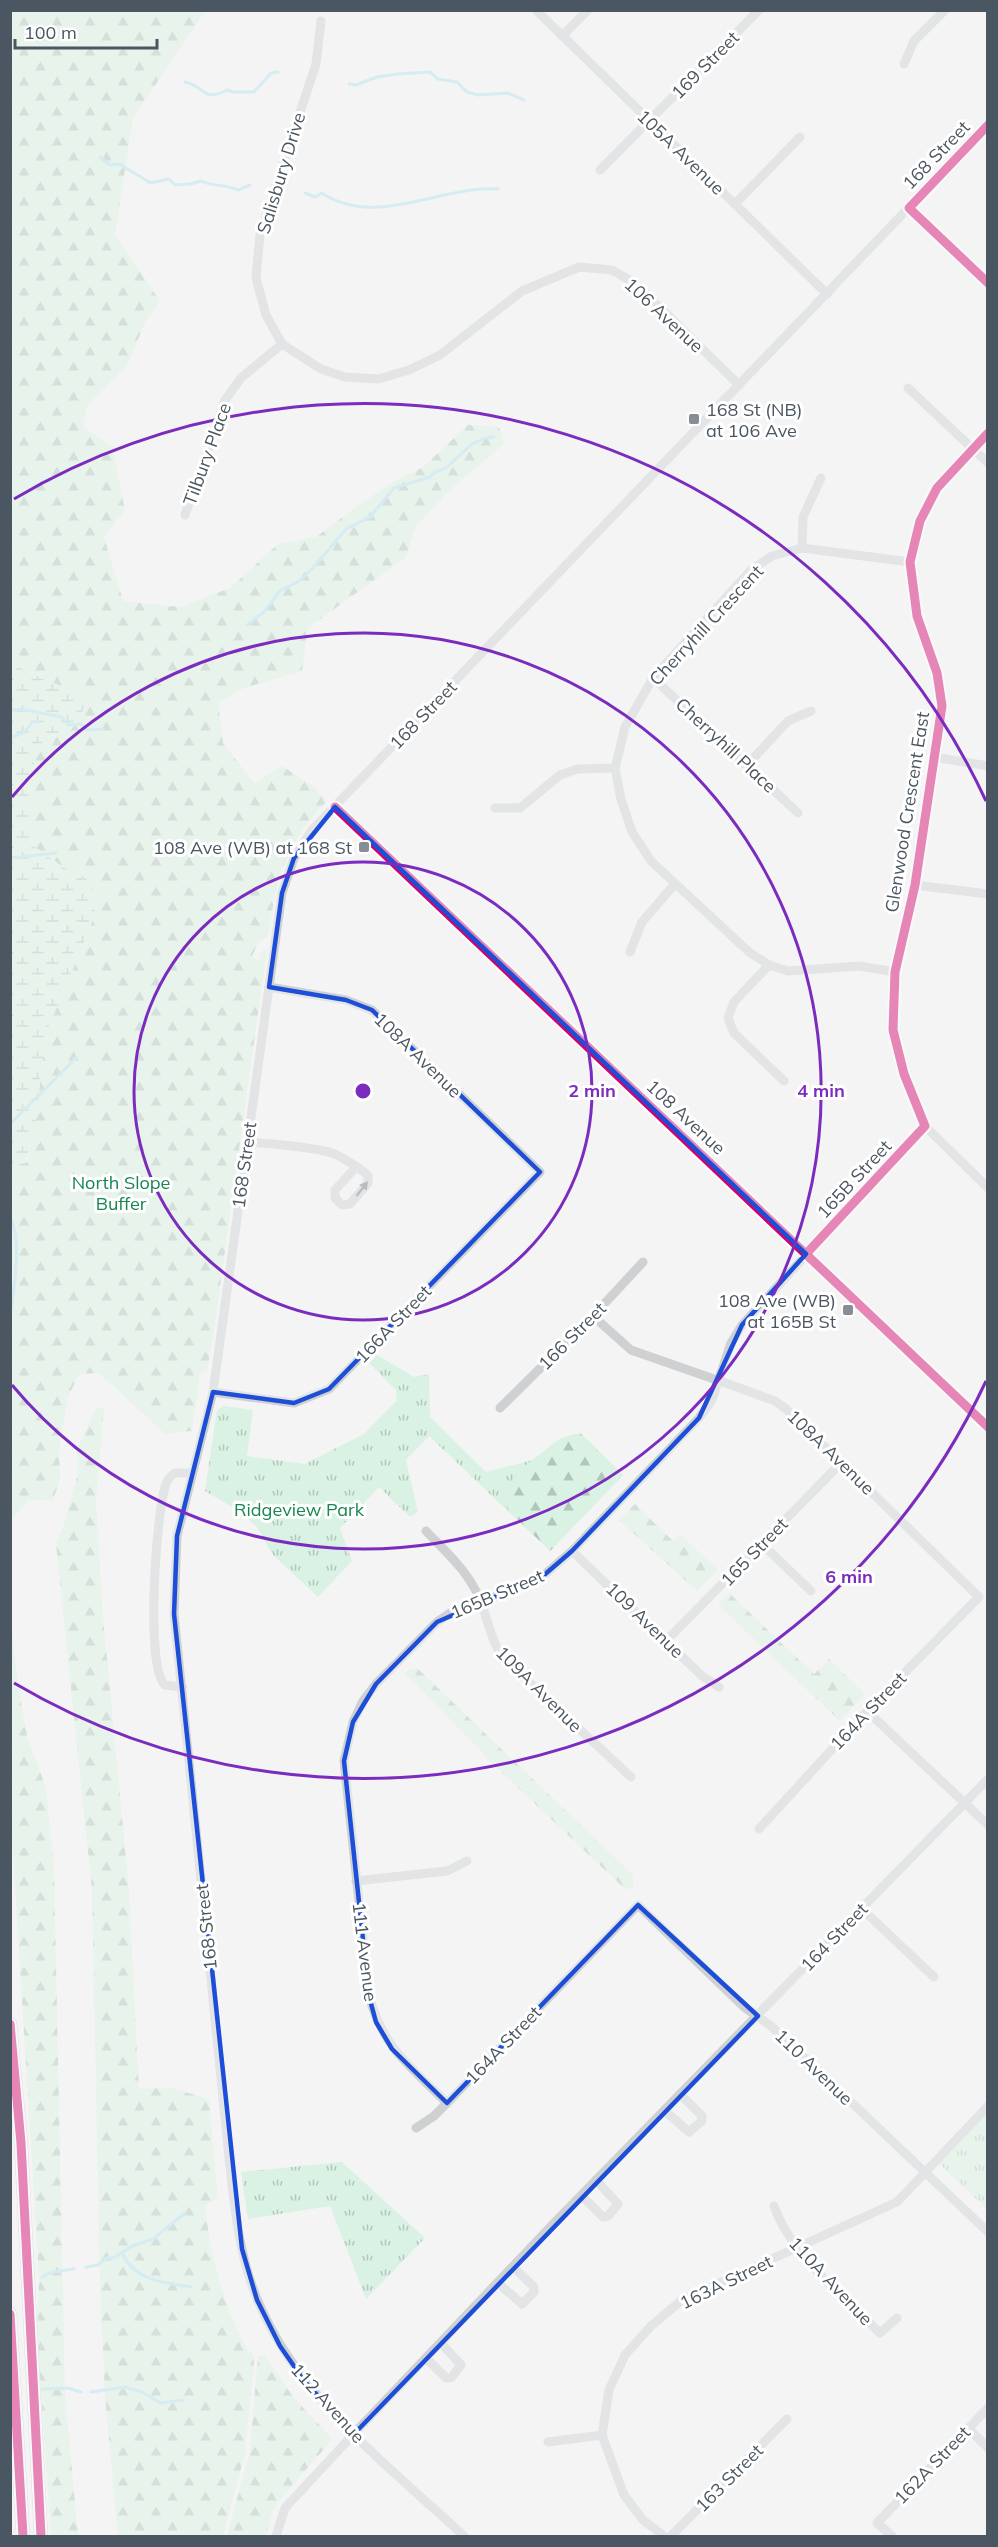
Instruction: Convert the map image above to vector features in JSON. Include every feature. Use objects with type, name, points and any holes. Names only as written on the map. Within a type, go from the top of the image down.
[{"type":"highway","points":[[10,2024],[21,2143],[41,2536]]},
{"type":"highway","points":[[10,2314],[23,2536]]},
{"type":"street","name":"105A Avenue","points":[[536,10],[827,294]]},
{"type":"street","points":[[562,36],[588,10]]},
{"type":"street","name":"169 Street","points":[[600,170],[759,10]]},
{"type":"street","points":[[904,64],[914,41],[945,10]]},
{"type":"street","name":"Salisbury Drive","points":[[321,21],[316,64],[260,234],[256,278],[266,315],[282,344],[321,369],[345,377],[378,379],[410,370],[440,355],[522,291],[579,267]]},
{"type":"street","name":"168 Street","points":[[230,2167],[174,1614],[177,1536],[213,1392],[282,893],[294,858],[312,830],[987,125]]},
{"type":"street","points":[[735,204],[800,137]]},
{"type":"street","points":[[909,208],[987,283]]},
{"type":"street","name":"106 Avenue","points":[[579,267],[612,270],[635,283],[739,385]]},
{"type":"street","name":"Tilbury Place","points":[[185,515],[225,400],[241,378],[282,344]]},
{"type":"street","points":[[908,388],[987,463]]},
{"type":"street","name":"Glenwood Crescent East","points":[[925,1126],[904,1074],[893,1030],[895,972],[915,885],[942,706],[938,673],[917,616],[910,562],[920,521],[937,488],[987,433]]},
{"type":"street","points":[[802,548],[803,517],[821,478]]},
{"type":"street","name":"Cherryhill Crescent","points":[[895,972],[859,966],[788,971],[769,965],[749,952],[651,861],[632,832],[621,799],[615,768],[625,727],[653,678],[751,570],[772,556],[802,548],[910,562]]},
{"type":"street","name":"Cherryhill Place","points":[[653,678],[798,813]]},
{"type":"street","points":[[747,765],[788,721],[811,711]]},
{"type":"street","points":[[934,756],[987,766]]},
{"type":"street","points":[[495,808],[520,808],[560,775],[579,769],[615,768]]},
{"type":"street","name":"108 Avenue","points":[[335,807],[987,1427]]},
{"type":"street","points":[[630,952],[642,922],[675,884]]},
{"type":"street","points":[[915,885],[987,894]]},
{"type":"street","points":[[769,965],[734,1002],[728,1018],[734,1033],[784,1081]]},
{"type":"street","name":"108A Avenue","points":[[269,987],[346,1000],[372,1010],[540,1172]]},
{"type":"street","points":[[925,1126],[987,1187]]},
{"type":"street","name":"165B Street","points":[[356,1881],[344,1761],[353,1722],[363,1701],[376,1684],[436,1622],[453,1611],[519,1588],[543,1576],[572,1551],[690,1430],[712,1400],[731,1343],[742,1325],[925,1126]]},
{"type":"street","points":[[247,1142],[336,1154],[355,1168]]},
{"type":"street","name":"166A Street","points":[[213,1392],[294,1403],[329,1389],[540,1172]]},
{"type":"street","name":"166 Street","points":[[500,1408],[593,1316],[643,1262]]},
{"type":"street","name":"108A Avenue","points":[[593,1316],[631,1350],[775,1401],[785,1407],[979,1597]]},
{"type":"street","name":"165 Street","points":[[666,1641],[842,1462]]},
{"type":"street","points":[[182,1687],[165,1685],[159,1677],[154,1618],[154,1571],[167,1480],[175,1473],[192,1473]]},
{"type":"street","name":"109A Avenue","points":[[426,1531],[468,1576],[480,1600],[492,1640],[502,1657],[630,1777]]},
{"type":"street","points":[[762,1544],[811,1591]]},
{"type":"street","name":"109 Avenue","points":[[572,1551],[702,1676],[719,1687]]},
{"type":"street","name":"164A Street","points":[[759,1829],[867,1711],[979,1597]]},
{"type":"street","points":[[867,1711],[987,1825]]},
{"type":"street","name":"164 Street","points":[[276,2536],[285,2508],[354,2434],[596,2180],[987,1779]]},
{"type":"street","points":[[356,1881],[447,1871],[467,1861]]},
{"type":"street","name":"111 Avenue","points":[[356,1881],[369,1996],[376,2022],[392,2049],[447,2103]]},
{"type":"street","name":"164A Street","points":[[416,2128],[434,2116],[447,2103],[638,1905]]},
{"type":"street","name":"110 Avenue","points":[[638,1905],[744,2007],[758,2016],[987,2232]]},
{"type":"street","points":[[862,1908],[934,1977]]},
{"type":"street","points":[[664,2111],[689,2132],[702,2121],[702,2116],[681,2094]]},
{"type":"street","points":[[925,2173],[987,2106]]},
{"type":"street","name":"112 Avenue","points":[[230,2167],[242,2248],[261,2308],[280,2346],[300,2376],[354,2434],[464,2536]]},
{"type":"street","name":"163A Street","points":[[602,2435],[609,2390],[625,2355],[651,2326],[682,2300],[897,2202],[925,2173]]},
{"type":"street","points":[[582,2196],[603,2217],[608,2216],[618,2206],[617,2202],[596,2180]]},
{"type":"street","name":"110A Avenue","points":[[774,2206],[796,2248],[880,2334],[897,2318]]},
{"type":"street","points":[[498,2283],[522,2304],[534,2292],[534,2287],[513,2267]]},
{"type":"street","points":[[426,2358],[446,2378],[451,2378],[461,2365],[441,2343]]},
{"type":"street","name":"162A Street","points":[[892,2536],[877,2523],[987,2408]]},
{"type":"street","name":"163 Street","points":[[672,2536],[787,2419]]},
{"type":"street","points":[[968,2428],[987,2448]]},
{"type":"street","points":[[548,2442],[602,2435],[624,2495],[643,2520],[664,2536]]},
{"type":"highlighted area","points":[[335,807],[806,1254],[742,1325],[699,1418],[572,1551],[543,1576],[437,1622],[376,1684],[353,1722],[344,1761],[369,1996],[376,2022],[392,2049],[447,2103],[638,1905],[758,2016],[354,2434],[305,2382],[280,2346],[257,2300],[242,2249],[174,1614],[177,1536],[213,1392],[294,1403],[329,1389],[540,1172],[372,1010],[346,1000],[269,987],[282,893],[294,858]]},
{"type":"green space","name":"North Slope Buffer","points":[[11,11],[205,11],[133,118],[115,234],[160,301],[145,322],[128,364],[87,406],[83,427],[112,446],[125,510],[104,537],[123,601],[180,607],[230,588],[278,544],[316,537],[398,479],[422,468],[468,425],[499,427],[504,444],[451,489],[416,526],[406,557],[308,628],[302,671],[244,688],[218,702],[223,743],[254,783],[282,766],[313,786],[327,801],[312,817],[292,848],[279,879],[268,937],[259,941],[252,956],[259,962],[261,953],[267,948],[215,1323],[207,1371],[200,1373],[192,1431],[165,1434],[99,1373],[79,1374],[68,1397],[59,1450],[60,1478],[53,1501],[28,1500],[11,1521],[11,1167],[27,1162],[35,1124],[46,1033],[90,928],[98,899],[86,878],[66,869],[32,845],[29,776],[44,738],[71,730],[90,699],[11,664]]},
{"type":"green space","points":[[11,664],[90,699],[71,730],[44,738],[29,776],[32,845],[66,869],[86,878],[98,899],[90,928],[46,1033],[35,1124],[26,1162],[11,1167]]},
{"type":"green space","name":"Ridgeview Park","points":[[377,1355],[414,1377],[429,1374],[430,1417],[486,1472],[533,1460],[561,1438],[580,1433],[623,1475],[550,1551],[429,1436],[406,1460],[418,1512],[410,1517],[379,1487],[340,1528],[352,1561],[318,1597],[272,1554],[257,1527],[239,1511],[205,1491],[217,1410],[224,1406],[253,1410],[247,1456],[305,1464],[364,1434],[397,1400],[396,1390],[369,1363]]},
{"type":"green space","points":[[97,1407],[104,1409],[96,1502],[103,1617],[129,1890],[139,2089],[172,2088],[209,2099],[218,2198],[205,2206],[211,2244],[225,2299],[239,2334],[248,2351],[253,2353],[254,2361],[245,2453],[223,2536],[118,2536],[105,2395],[100,2288],[92,1890],[56,1544],[66,1519],[78,1473],[77,1449]]},
{"type":"green space","points":[[580,1433],[623,1475],[550,1551],[508,1510],[505,1496],[509,1484],[522,1468],[561,1438]]},
{"type":"green space","points":[[635,1504],[673,1541],[681,1535],[718,1570],[697,1591],[619,1520]]},
{"type":"green space","points":[[729,1593],[814,1674],[829,1659],[865,1694],[840,1721],[718,1605]]},
{"type":"green space","points":[[10,1613],[18,1685],[27,1736],[46,1788],[54,1868],[65,2394],[78,2536],[51,2536],[37,2334],[39,2277],[11,1821]]},
{"type":"green space","points":[[417,1668],[633,1875],[633,1888],[625,1889],[496,1767],[405,1673],[409,1669]]},
{"type":"green space","points":[[987,2108],[987,2209],[936,2161]]},
{"type":"green space","points":[[342,2162],[425,2238],[366,2299],[330,2206],[248,2219],[241,2172]]},
{"type":"green space","points":[[258,2356],[265,2356],[294,2398],[331,2437],[331,2441],[278,2502],[272,2512],[266,2536],[227,2536],[250,2451]]},
{"type":"waterway","points":[[185,82],[213,95],[227,90],[254,92],[271,73],[278,72]]},
{"type":"waterway","points":[[349,84],[356,85],[377,77],[430,72],[438,79],[457,82],[467,92],[478,95],[508,93],[524,100]]},
{"type":"waterway","points":[[100,157],[110,165],[120,164],[150,183],[169,179],[175,185],[201,181],[238,190],[250,185]]},
{"type":"waterway","points":[[305,193],[315,197],[322,193],[342,203],[364,207],[386,206],[454,193],[498,189]]},
{"type":"waterway","points":[[247,625],[264,612],[280,591],[299,581],[311,570],[346,529],[370,517],[394,488],[430,477],[435,472],[446,468],[472,444],[494,437]]},
{"type":"waterway","points":[[10,711],[20,709],[62,717],[68,725],[81,724],[87,730],[103,729]]},
{"type":"waterway","points":[[10,738],[25,732],[32,722],[38,722]]},
{"type":"waterway","points":[[10,858],[56,853]]},
{"type":"waterway","points":[[10,1124],[76,1058]]},
{"type":"waterway","points":[[10,1218],[16,1238],[15,1279],[10,1314]]},
{"type":"waterway","points":[[86,2267],[98,2265],[106,2258],[115,2257],[130,2247],[153,2239],[185,2213]]},
{"type":"waterway","points":[[122,2253],[134,2270],[142,2275],[161,2282],[191,2287]]},
{"type":"waterway","points":[[42,2277],[52,2272],[74,2269]]},
{"type":"waterway","points":[[91,2392],[125,2387],[142,2392],[161,2403],[183,2400]]},
{"type":"waterway","points":[[43,2389],[68,2388],[81,2392]]},
{"type":"cycle path","points":[[988,125],[909,208],[988,283]]},
{"type":"cycle path","points":[[806,1254],[925,1126],[904,1074],[893,1030],[895,972],[915,885],[942,706],[937,673],[917,616],[910,562],[920,521],[937,488],[988,433]]},
{"type":"cycle path","points":[[335,807],[988,1427]]},
{"type":"cycle path","points":[[10,2024],[21,2143],[41,2536]]},
{"type":"cycle path","points":[[10,2314],[23,2536]]},
{"type":"place","name":"168 St (NB) at 106 Ave","points":[[694,419]]},
{"type":"place","name":"108 Ave (WB) at 168 St","points":[[364,847]]},
{"type":"place","name":"108 Ave (WB) at 165B St","points":[[848,1310]]}]
